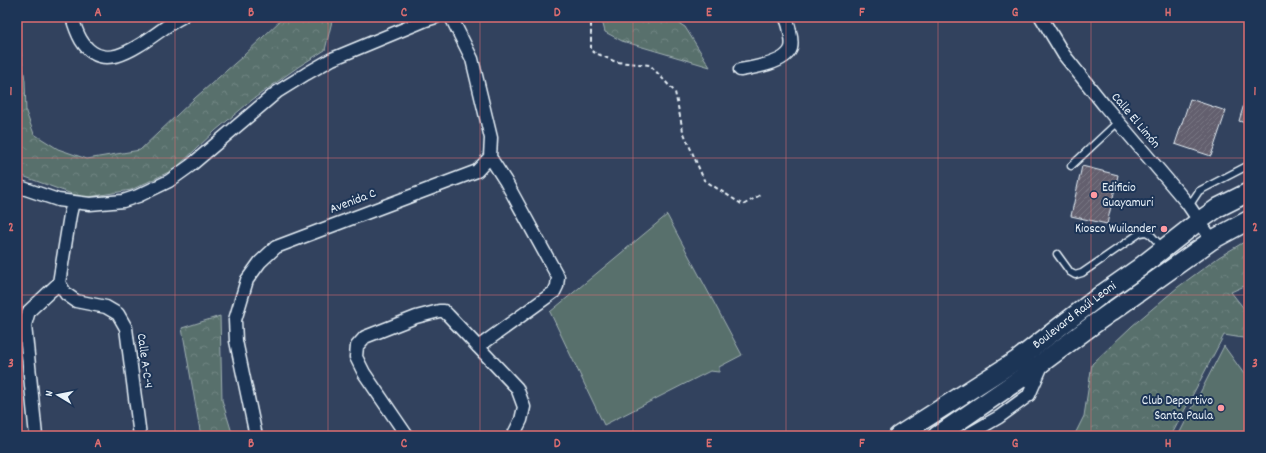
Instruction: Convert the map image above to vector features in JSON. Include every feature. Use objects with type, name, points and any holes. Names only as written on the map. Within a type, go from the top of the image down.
[{"type":"main road","name":"Boulevard Raúl Leoni","points":[[898,436],[1017,360],[1199,221],[1219,207],[1249,192]]},
{"type":"main road","name":"Boulevard Raúl Leoni","points":[[937,436],[1212,240],[1249,220]]},
{"type":"street","points":[[72,17],[81,40],[96,54],[107,57],[120,56],[140,45],[165,22],[182,17]]},
{"type":"street","points":[[17,186],[52,198],[90,204],[123,201],[150,191],[169,181],[190,166],[277,92],[300,78],[332,59],[436,17]]},
{"type":"street","points":[[451,17],[472,59],[491,138],[490,158],[506,182],[558,277],[557,286],[554,292],[478,346]]},
{"type":"street","points":[[740,70],[766,65],[784,57],[791,48],[791,37],[788,22],[785,17]]},
{"type":"street","name":"Calle El Limón","points":[[1041,17],[1064,55],[1189,206],[1212,240]]},
{"type":"street","name":"Avenida C","points":[[256,436],[236,341],[235,320],[246,280],[260,262],[276,247],[477,170],[490,158]]},
{"type":"street","points":[[36,436],[25,325],[29,311],[59,283],[73,202]]},
{"type":"street","name":"Calle A-C-4","points":[[59,283],[66,294],[76,301],[106,307],[118,314],[126,328],[140,436]]},
{"type":"street","points":[[407,436],[364,373],[356,357],[357,346],[365,338],[416,317],[440,311],[444,311],[517,388],[524,407],[521,420],[513,436]]},
{"type":"street","points":[[966,436],[999,417],[1029,396],[1044,361]]},
{"type":"lane","points":[[1072,166],[1118,122]]},
{"type":"lane","points":[[1189,206],[1199,191],[1249,165]]},
{"type":"lane","points":[[1057,254],[1070,272],[1075,275],[1140,234],[1146,232],[1151,235],[1163,249]]},
{"type":"path","points":[[589,17],[591,51],[616,62],[650,65],[674,92],[683,131],[704,180],[743,204],[762,194]]},
{"type":"green space","points":[[284,17],[333,17],[325,50],[298,67],[252,100],[215,131],[175,169],[131,190],[83,198],[17,174],[17,21],[25,81],[26,112],[34,134],[58,149],[87,159],[140,150]]},
{"type":"green space","points":[[601,17],[669,17],[685,27],[710,67],[622,41],[605,32]]},
{"type":"green space","points":[[667,215],[742,355],[719,367],[719,372],[710,371],[604,425],[550,312]]},
{"type":"green space","points":[[1249,239],[1249,284],[1231,292],[1249,315],[1249,339],[1224,335],[1171,436],[1074,436],[1084,416],[1092,364],[1132,326],[1178,287],[1219,257]]},
{"type":"green space","points":[[220,316],[222,400],[233,436],[201,436],[182,328]]},
{"type":"green space","name":"Club Deportivo Santa Paula","points":[[1224,346],[1249,381],[1249,436],[1178,436]]},
{"type":"building","points":[[1247,94],[1249,95],[1249,124],[1239,121]]},
{"type":"building","points":[[1190,99],[1226,111],[1211,156],[1175,144]]},
{"type":"building","name":"Edificio Guayamuri","points":[[1082,166],[1118,175],[1107,224],[1071,216]]},
{"type":"place","name":"Edificio Guayamuri","points":[[1094,195]]},
{"type":"place","name":"Kiosco Wuilander","points":[[1164,229]]},
{"type":"place","name":"Club Deportivo Santa Paula","points":[[1221,408]]}]
